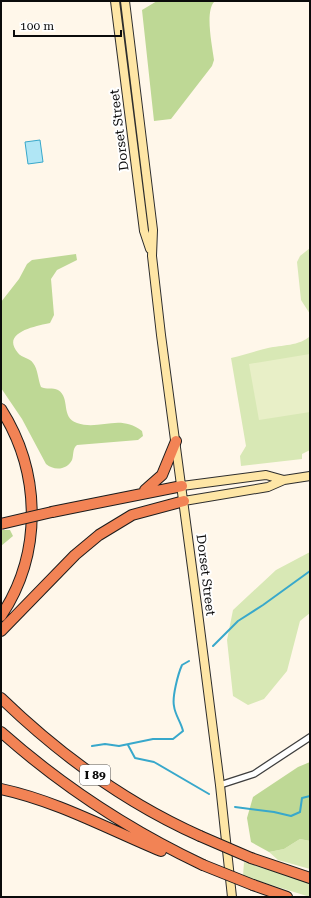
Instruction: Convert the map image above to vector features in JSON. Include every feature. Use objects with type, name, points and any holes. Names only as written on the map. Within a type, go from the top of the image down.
[{"type":"highway","points":[[1,409],[14,433],[24,458],[29,480],[32,510],[31,535],[25,566],[16,591],[1,616]]},
{"type":"highway","points":[[136,494],[159,480],[164,472],[176,441]]},
{"type":"highway","points":[[1,524],[136,494],[182,486]]},
{"type":"highway","points":[[1,631],[75,555],[98,534],[132,515],[184,500]]},
{"type":"highway","name":"I 89","points":[[1,698],[47,739],[97,777],[140,804],[200,836],[251,858],[310,878]]},
{"type":"highway","name":"I 89","points":[[1,732],[56,778],[101,809],[148,837],[203,865],[287,897]]},
{"type":"highway","points":[[1,789],[45,801],[160,851],[203,865]]},
{"type":"main road","name":"Dorset Street","points":[[115,1],[144,231],[152,256]]},
{"type":"main road","name":"Dorset Street","points":[[125,1],[153,230],[152,256],[220,785],[232,897]]},
{"type":"main road","points":[[182,486],[266,475],[284,480]]},
{"type":"main road","points":[[184,500],[268,487],[284,480],[310,476]]},
{"type":"street","points":[[220,785],[254,774],[310,737]]},
{"type":"green space","points":[[157,1],[218,1],[214,2],[210,13],[210,29],[214,60],[212,66],[171,119],[154,121],[142,10]]},
{"type":"green space","points":[[310,248],[310,314],[301,300],[297,262],[300,256]]},
{"type":"green space","points":[[76,254],[77,260],[57,270],[51,279],[54,315],[50,323],[22,331],[14,340],[14,346],[20,355],[32,361],[35,365],[41,387],[56,389],[62,393],[67,412],[72,420],[85,425],[125,423],[142,431],[143,436],[138,440],[77,445],[74,448],[72,460],[67,466],[64,468],[53,468],[46,464],[22,419],[1,388],[1,302],[19,279],[27,264],[32,260]]},
{"type":"green space","points":[[310,336],[310,450],[302,454],[302,459],[241,466],[240,456],[246,446],[231,358],[268,348],[301,342]]},
{"type":"green space","points":[[310,354],[310,412],[259,420],[249,364]]},
{"type":"green space","points":[[1,530],[10,530],[13,536],[1,546]]},
{"type":"green space","points":[[310,552],[310,613],[300,621],[287,671],[264,699],[248,705],[233,696],[227,640],[233,610],[276,570]]},
{"type":"green space","points":[[310,762],[310,841],[300,839],[284,849],[269,852],[251,842],[247,818],[253,797],[298,767]]},
{"type":"green space","points":[[300,839],[310,841],[310,869],[278,860],[269,852],[284,849]]},
{"type":"green space","points":[[244,862],[310,883],[310,897],[243,876]]},
{"type":"water","points":[[40,140],[43,162],[28,164],[25,142]]},
{"type":"waterway","points":[[213,646],[238,621],[310,571]]},
{"type":"waterway","points":[[92,746],[105,744],[119,746],[153,739],[173,739],[183,731],[175,709],[174,697],[177,680],[182,665],[189,661]]},
{"type":"waterway","points":[[128,745],[135,758],[154,762],[209,794]]},
{"type":"waterway","points":[[235,807],[274,812],[291,816],[300,812],[302,798],[310,796]]}]
